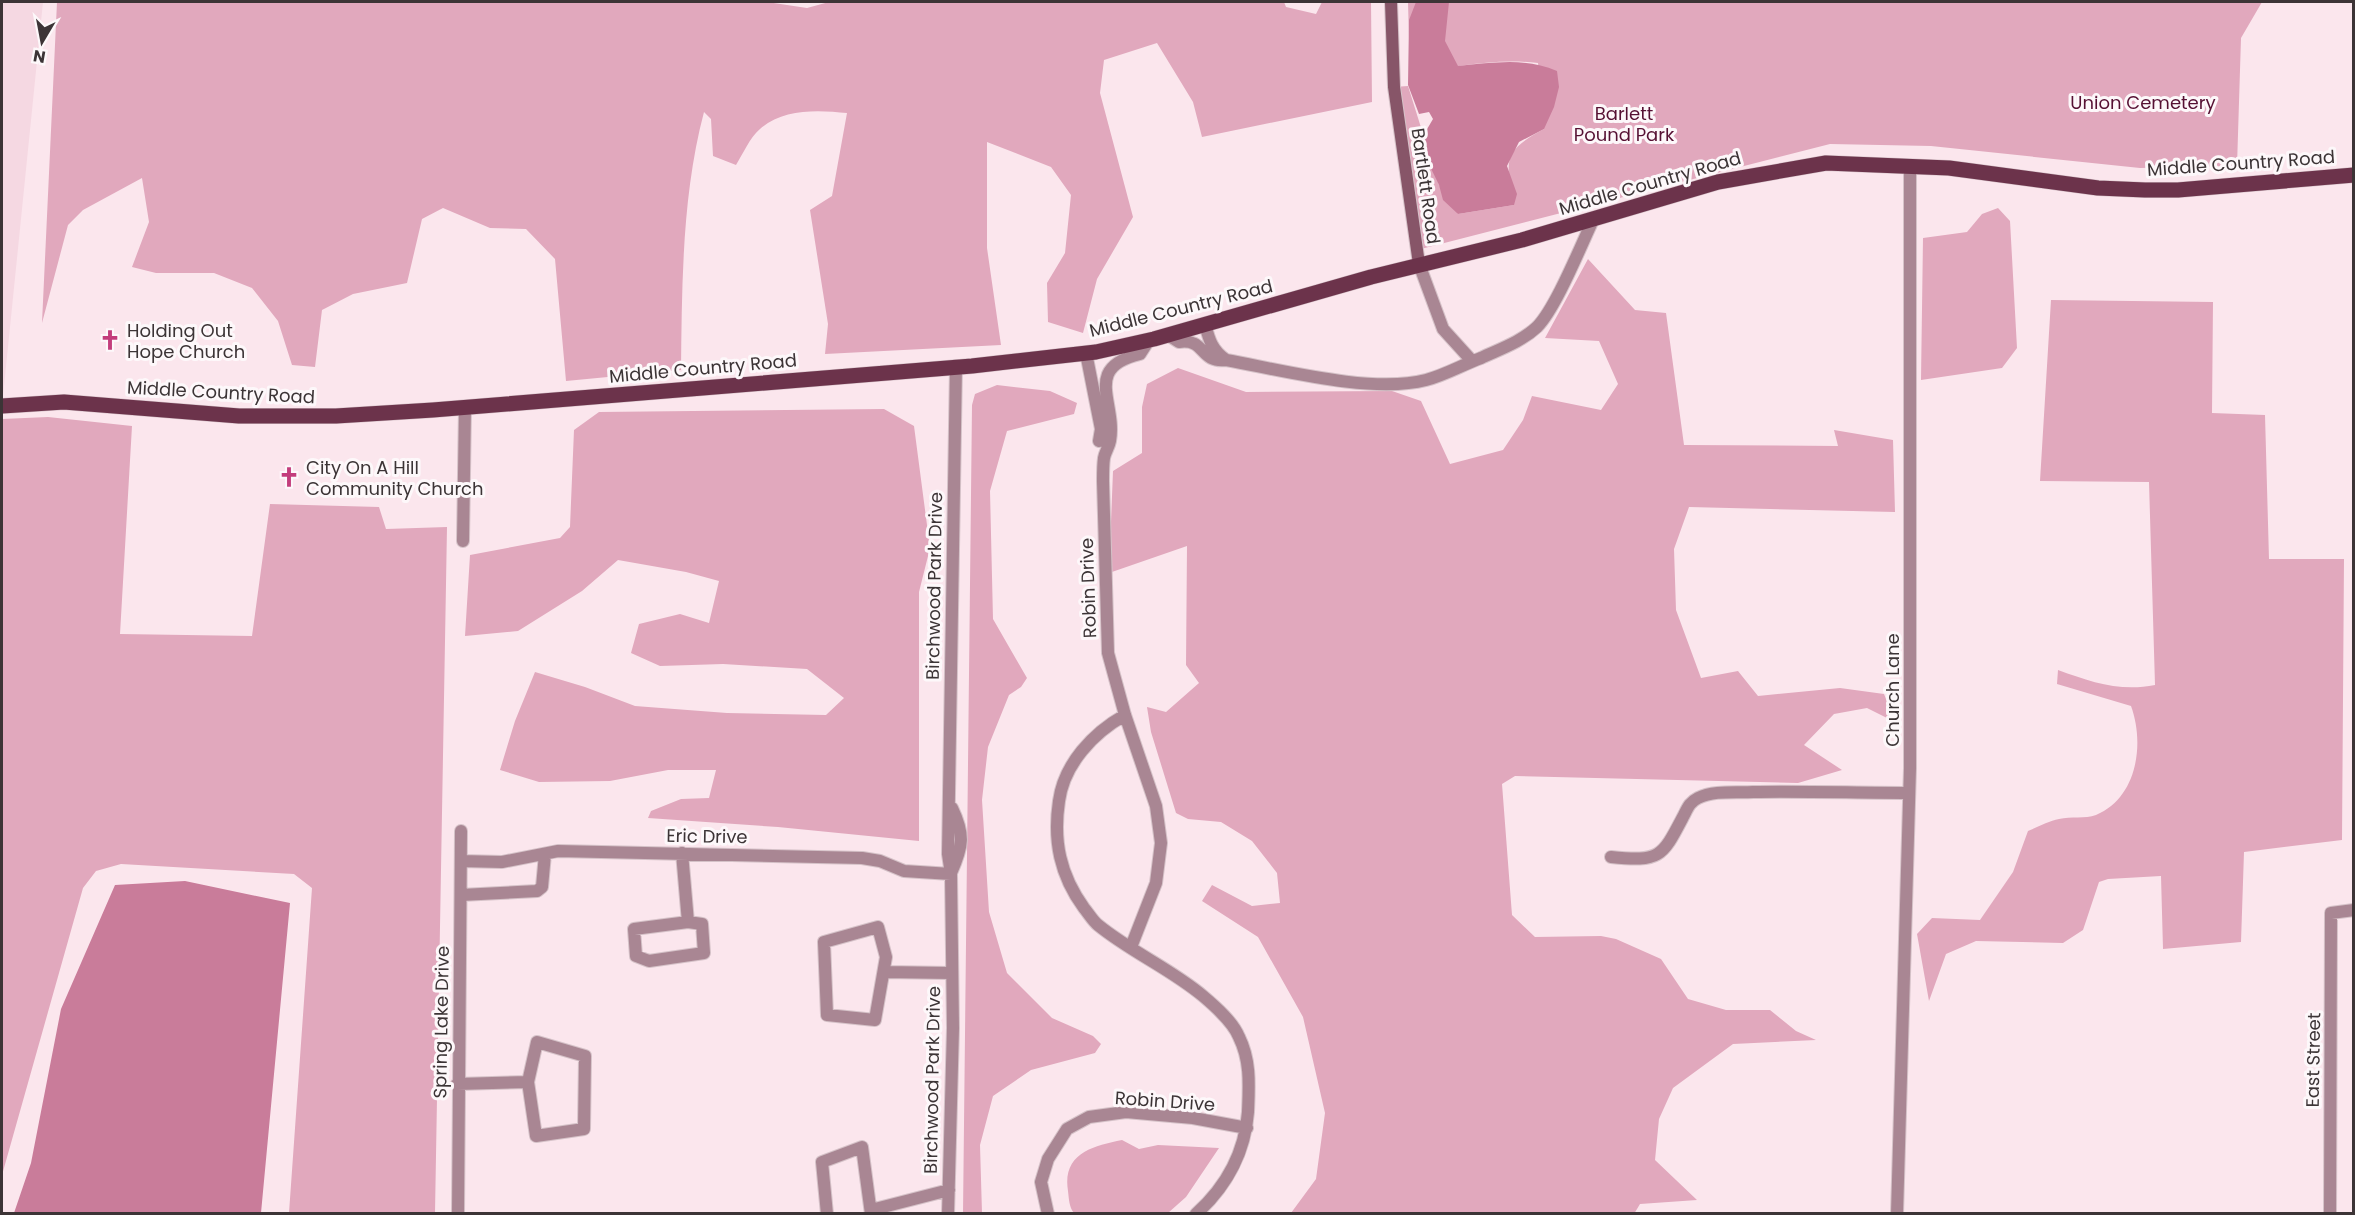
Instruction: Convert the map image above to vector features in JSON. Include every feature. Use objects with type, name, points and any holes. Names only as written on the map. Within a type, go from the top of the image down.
[{"type":"main road","name":"Middle Country Road","points":[[2,406],[63,402],[287,418],[465,407],[1086,353],[1149,340],[1419,264],[1497,247],[1718,182],[1787,168],[1826,164],[1910,166],[1991,173],[2098,188],[2178,190],[2354,176]]},
{"type":"street","name":"Bartlett Road","points":[[1391,2],[1394,87],[1419,264],[1443,329],[1472,361]]},
{"type":"street","name":"Church Lane","points":[[1896,1214],[1909,793],[1910,166]]},
{"type":"street","points":[[1168,335],[1179,342],[1190,340],[1196,343],[1205,356],[1212,360],[1226,360],[1318,378],[1394,384],[1424,381],[1518,341],[1538,326],[1552,305],[1594,218]]},
{"type":"street","points":[[1205,324],[1210,343],[1216,353],[1226,360]]},
{"type":"street","name":"Robin Drive","points":[[1104,458],[1110,440],[1105,386],[1107,375],[1122,358],[1140,354],[1149,340]]},
{"type":"street","name":"Robin Drive","points":[[1086,353],[1094,400],[1093,414],[1104,458],[1108,653],[1125,716],[1156,806],[1161,843],[1156,883],[1131,947]]},
{"type":"street","name":"Birchwood Park Drive","points":[[951,874],[943,857],[943,828],[951,806],[951,587],[956,366]]},
{"type":"street","points":[[463,541],[465,407]]},
{"type":"street","points":[[1125,716],[1105,727],[1082,750],[1061,784],[1056,821],[1058,855],[1073,892],[1096,924],[1185,981],[1215,1006],[1239,1036],[1250,1073],[1247,1128],[1230,1176],[1196,1214]]},
{"type":"street","points":[[1611,857],[1634,859],[1661,854],[1669,846],[1690,803],[1700,797],[1717,793],[1909,793]]},
{"type":"street","name":"Birchwood Park Drive","points":[[948,1214],[953,1028],[951,874],[961,851],[961,833],[951,806]]},
{"type":"street","name":"Spring Lake Drive","points":[[458,1214],[460,831]]},
{"type":"street","points":[[682,853],[688,922]]},
{"type":"street","name":"Eric Drive","points":[[461,861],[502,862],[544,854],[682,853],[862,858],[880,861],[904,871],[951,874]]},
{"type":"street","points":[[461,895],[537,891],[542,887],[544,854]]},
{"type":"street","name":"East Street","points":[[2330,1214],[2331,914],[2354,910]]},
{"type":"street","points":[[688,922],[702,924],[704,953],[649,961],[636,956],[634,929],[688,922]]},
{"type":"street","points":[[878,927],[886,957],[884,972],[875,1020],[827,1015],[824,942],[878,927]]},
{"type":"street","points":[[884,972],[951,973]]},
{"type":"street","points":[[537,1042],[585,1056],[584,1129],[537,1136],[528,1082],[537,1042]]},
{"type":"street","points":[[457,1084],[528,1082]]},
{"type":"street","name":"Robin Drive","points":[[1048,1214],[1041,1182],[1048,1158],[1067,1129],[1089,1117],[1126,1112],[1193,1118],[1247,1128]]},
{"type":"street","points":[[827,1214],[822,1162],[862,1147],[871,1212],[949,1190]]},
{"type":"shaded area","points":[[2,2],[43,2],[2,406]]},
{"type":"shaded area","points":[[1416,2],[1449,2],[1445,41],[1458,66],[1520,62],[1557,71],[1559,87],[1554,107],[1544,129],[1519,142],[1507,166],[1517,194],[1514,205],[1458,214],[1443,200],[1439,185],[1424,154],[1423,136],[1433,119],[1429,112],[1419,114],[1408,85],[1409,20]]},
{"type":"shaded area","points":[[185,881],[290,903],[261,1213],[14,1213],[31,1163],[61,1009],[115,885]]},
{"type":"green space","points":[[57,2],[767,2],[807,8],[829,2],[1284,2],[1286,7],[1316,14],[1322,2],[1371,2],[1372,102],[1202,137],[1193,102],[1157,43],[1104,60],[1100,93],[1133,217],[1097,279],[1083,333],[1048,322],[1047,283],[1065,253],[1071,195],[1051,167],[987,142],[987,248],[1001,345],[825,354],[828,324],[810,210],[832,196],[847,113],[813,111],[779,117],[756,132],[736,165],[713,156],[711,119],[704,112],[687,207],[681,370],[566,381],[555,259],[526,229],[490,228],[443,208],[422,219],[407,283],[353,294],[322,310],[315,367],[292,365],[278,321],[252,288],[214,273],[156,273],[132,267],[149,222],[142,178],[83,210],[68,225],[42,323]]},
{"type":"green space","points":[[1408,2],[2262,2],[2241,38],[2237,166],[2140,168],[1931,146],[1830,144],[1417,250],[1394,87],[1408,86],[1439,185],[1458,214],[1514,205],[1509,178],[1510,159],[1520,144],[1544,129],[1538,63],[1490,62],[1410,75]]},
{"type":"green space","points":[[1998,208],[2010,221],[2017,348],[2002,368],[1921,380],[1923,238],[1967,232],[1982,214]]},
{"type":"green space","points":[[1588,259],[1635,310],[1666,313],[1684,445],[1838,446],[1834,430],[1893,440],[1895,512],[1689,507],[1674,549],[1676,610],[1701,678],[1738,671],[1758,696],[1840,688],[1884,694],[1895,722],[1867,708],[1834,714],[1804,745],[1842,770],[1798,783],[1515,776],[1502,784],[1512,915],[1535,937],[1601,936],[1616,939],[1661,959],[1688,999],[1726,1010],[1770,1010],[1796,1031],[1816,1040],[1733,1044],[1673,1088],[1659,1119],[1655,1160],[1697,1200],[1640,1204],[1634,1214],[1291,1213],[1316,1179],[1325,1113],[1303,1017],[1258,937],[1202,901],[1212,885],[1252,906],[1280,903],[1277,873],[1252,841],[1221,822],[1188,819],[1176,813],[1151,732],[1147,707],[1166,712],[1199,683],[1186,665],[1187,546],[1109,573],[1113,471],[1142,453],[1142,407],[1147,384],[1178,368],[1246,392],[1392,391],[1421,401],[1450,464],[1503,450],[1523,420],[1532,396],[1601,410],[1618,384],[1599,341],[1545,338]]},
{"type":"green space","points":[[2051,300],[2213,302],[2212,413],[2265,415],[2269,559],[2344,559],[2342,840],[2244,852],[2241,942],[2163,949],[2161,876],[2108,879],[2099,882],[2083,930],[2063,943],[1976,941],[1946,954],[1929,1001],[1917,934],[1932,918],[1980,920],[2013,872],[2028,831],[2059,819],[2096,815],[2110,807],[2129,783],[2137,753],[2135,721],[2131,706],[2057,684],[2058,670],[2094,682],[2118,686],[2155,685],[2149,482],[2040,481]]},
{"type":"green space","points":[[997,385],[1050,391],[1077,403],[1074,414],[1007,431],[990,491],[993,619],[1027,678],[1021,687],[1009,695],[988,747],[982,800],[989,912],[1007,973],[1052,1018],[1093,1036],[1101,1044],[1095,1053],[1031,1070],[993,1096],[980,1145],[982,1213],[963,1214],[972,405],[975,394]]},
{"type":"green space","points":[[884,409],[914,426],[930,548],[919,592],[919,841],[778,827],[648,818],[651,811],[681,799],[709,798],[716,770],[668,770],[610,781],[539,782],[500,770],[515,721],[535,672],[585,687],[635,706],[727,713],[826,715],[844,698],[807,669],[723,664],[660,666],[631,653],[639,624],[680,614],[709,623],[719,581],[686,572],[618,560],[582,591],[518,631],[465,636],[470,555],[560,538],[570,527],[574,430],[599,412]]},
{"type":"green space","points":[[48,417],[132,426],[120,634],[252,636],[270,504],[379,507],[386,529],[447,527],[435,1213],[289,1213],[312,888],[294,874],[121,864],[96,871],[83,888],[2,1175],[2,419]]},
{"type":"green space","points":[[1122,1140],[1139,1149],[1158,1145],[1219,1148],[1186,1197],[1168,1213],[1074,1213],[1070,1203],[1067,1178],[1075,1160],[1090,1149]]},
{"type":"place","name":"Holding Out Hope Church","points":[[110,340]]},
{"type":"place","name":"City On A Hill Community Church","points":[[289,477]]},
{"type":"park label","name":"Union Cemetery","points":[[2143,102]]},
{"type":"park label","name":"Barlett Pound Park","points":[[1624,123]]}]
